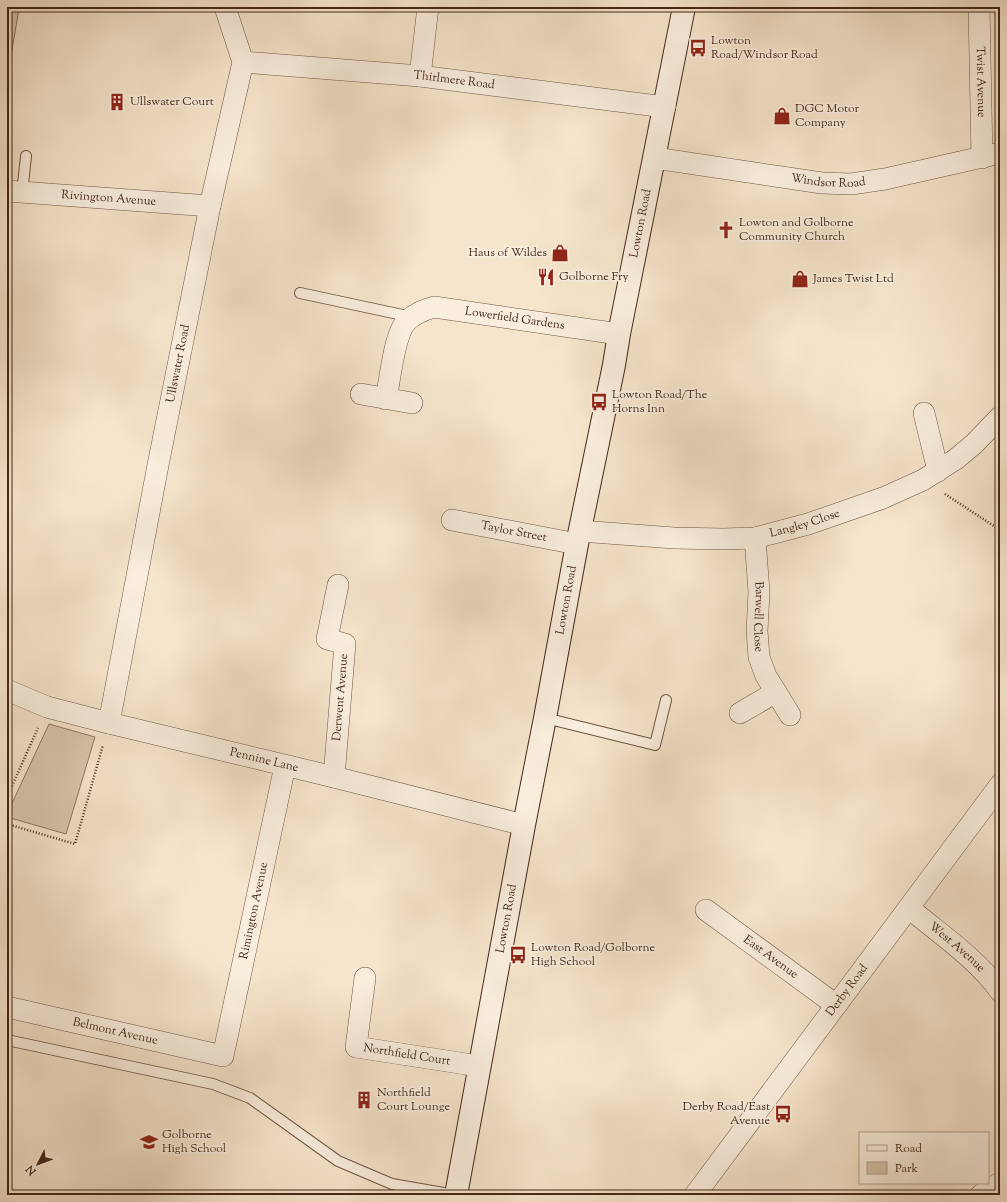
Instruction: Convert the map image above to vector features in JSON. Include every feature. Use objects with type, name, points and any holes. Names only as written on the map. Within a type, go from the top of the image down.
[{"type":"main road","name":"Lowton Road","points":[[455,1195],[579,537],[684,7]]},
{"type":"street","points":[[225,7],[243,62]]},
{"type":"street","points":[[420,76],[428,7]]},
{"type":"street","name":"Twist Avenue","points":[[979,7],[991,155]]},
{"type":"street","name":"Thirlmere Road","points":[[243,62],[420,76],[665,108]]},
{"type":"street","name":"Ullswater Road","points":[[109,723],[159,460],[210,206],[243,62]]},
{"type":"street","name":"Windsor Road","points":[[655,158],[822,183],[851,184],[885,179],[991,155]]},
{"type":"street","name":"Rivington Avenue","points":[[15,192],[210,206]]},
{"type":"street","name":"Lowerfield Gardens","points":[[386,399],[398,337],[406,322],[412,317],[420,311],[434,307],[619,334]]},
{"type":"street","points":[[361,394],[412,403]]},
{"type":"street","points":[[924,413],[931,475]]},
{"type":"street","name":"Langley Close","points":[[579,537],[755,538],[808,524],[883,498],[931,475],[956,459],[974,444],[1000,417]]},
{"type":"street","name":"Taylor Street","points":[[452,520],[579,537]]},
{"type":"street","name":"Barwell Close","points":[[755,538],[759,592],[757,631],[759,657],[766,676],[790,715]]},
{"type":"street","name":"Derwent Avenue","points":[[334,777],[345,644],[327,639],[338,585]]},
{"type":"street","name":"Pennine Lane","points":[[7,690],[47,707],[524,824]]},
{"type":"street","points":[[740,713],[776,692]]},
{"type":"street","name":"Rimington Avenue","points":[[223,1056],[285,766]]},
{"type":"street","name":"Derby Road","points":[[702,1193],[836,1005],[1000,785]]},
{"type":"street","name":"West Avenue","points":[[909,908],[975,963],[994,982],[1000,991]]},
{"type":"street","name":"East Avenue","points":[[706,910],[836,1005]]},
{"type":"street","name":"Northfield Court","points":[[365,978],[356,1047],[479,1066]]},
{"type":"street","name":"Belmont Avenue","points":[[7,1007],[223,1056]]},
{"type":"street","points":[[981,1195],[1000,1183]]},
{"type":"lane","points":[[15,192],[26,156]]},
{"type":"lane","points":[[300,293],[412,317]]},
{"type":"lane","points":[[545,718],[655,745],[666,700]]},
{"type":"lane","points":[[7,1040],[213,1084],[250,1098],[338,1161],[392,1184],[455,1195]]},
{"type":"path","points":[[931,475],[1000,530]]},
{"type":"path","points":[[7,797],[47,707]]},
{"type":"path","points":[[7,824],[75,844],[109,723]]},
{"type":"green space","points":[[7,8],[19,9],[7,79]]},
{"type":"green space","points":[[49,724],[95,737],[66,834],[7,817],[7,814]]},
{"type":"place","name":"Lowton Road/Windsor Road","points":[[698,48]]},
{"type":"place","name":"Ullswater Court","points":[[117,102]]},
{"type":"place","name":"DGC Motor Company","points":[[782,116]]},
{"type":"place","name":"Lowton and Golborne Community Church","points":[[726,230]]},
{"type":"place","name":"Haus of Wildes","points":[[560,253]]},
{"type":"place","name":"Golborne Fry","points":[[546,277]]},
{"type":"place","name":"James Twist Ltd","points":[[800,279]]},
{"type":"place","name":"Lowton Road/The Horns Inn","points":[[599,402]]},
{"type":"place","name":"Lowton Road/Golborne High School","points":[[518,955]]},
{"type":"place","name":"Northfield Court Lounge","points":[[364,1100]]},
{"type":"place","name":"Derby Road/East Avenue","points":[[783,1114]]},
{"type":"place","name":"Golborne High School","points":[[149,1142]]}]
